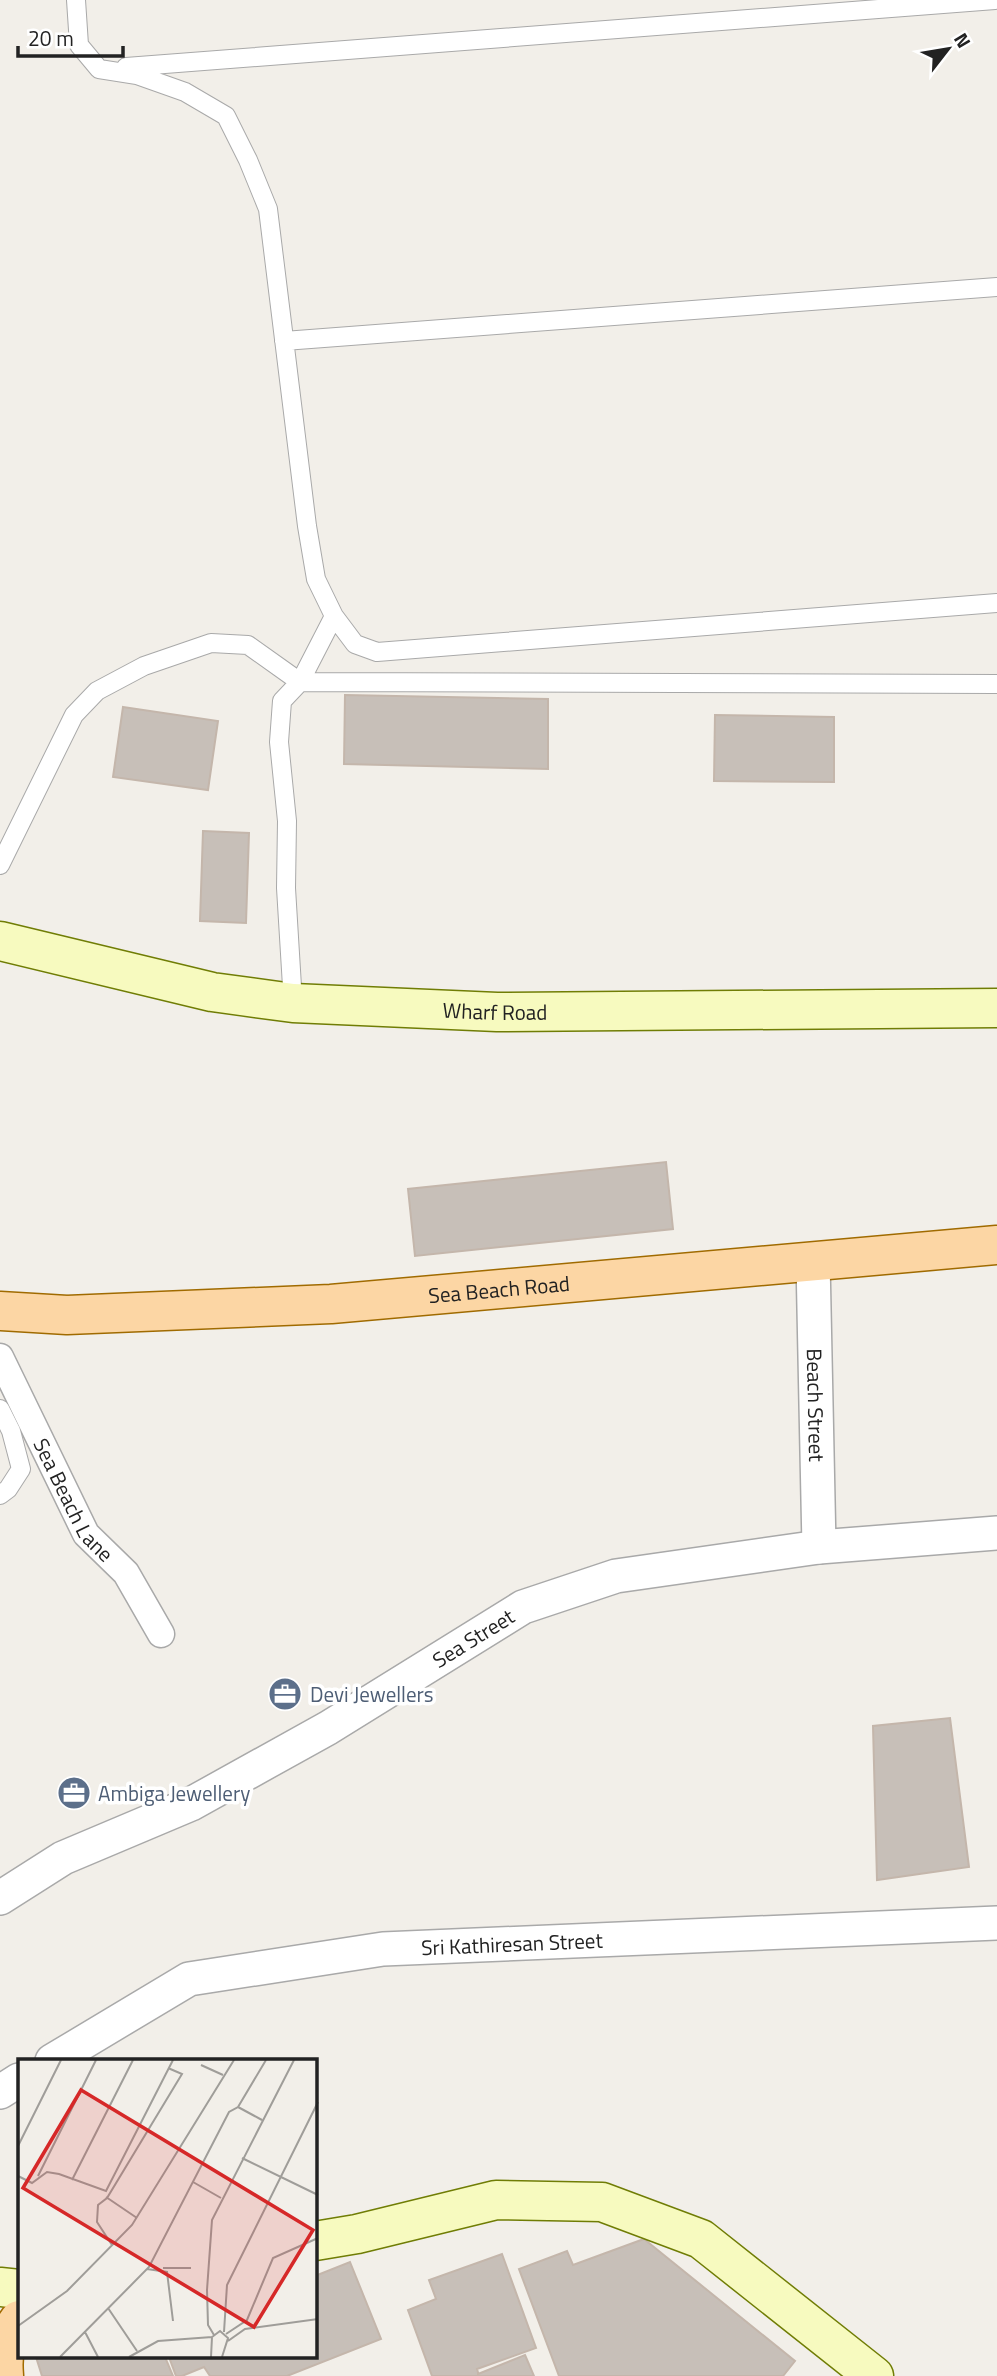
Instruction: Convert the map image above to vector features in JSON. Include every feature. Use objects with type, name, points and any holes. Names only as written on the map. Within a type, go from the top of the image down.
[{"type":"main road","name":"Wharf Road","points":[[0,941],[212,992],[293,1003],[497,1012],[997,1008]]},
{"type":"main road","name":"Sea Beach Road","points":[[0,1311],[67,1315],[331,1304],[997,1245]]},
{"type":"main road","points":[[317,2241],[357,2234],[496,2200],[602,2202],[701,2239],[874,2376]]},
{"type":"main road","points":[[0,2287],[18,2289]]},
{"type":"main road","points":[[4,2376],[2,2356],[10,2332],[18,2321]]},
{"type":"street","name":"Beach Street","points":[[813,1261],[819,1547]]},
{"type":"street","name":"Sea Beach Lane","points":[[0,1357],[86,1534],[126,1573],[161,1633]]},
{"type":"street","name":"Sea Street","points":[[0,1898],[63,1858],[191,1804],[328,1728],[523,1607],[616,1576],[819,1547],[997,1533]]},
{"type":"street","name":"Sri Kathiresan Street","points":[[55,2059],[189,1979],[383,1949],[997,1923]]},
{"type":"street","points":[[0,2092],[18,2081]]},
{"type":"lane","points":[[76,0],[79,45],[99,69],[137,75],[185,92],[226,116],[248,160],[268,209],[305,513],[316,579],[334,616],[355,644],[377,652],[997,603]]},
{"type":"lane","points":[[99,69],[995,0]]},
{"type":"lane","points":[[284,341],[997,287]]},
{"type":"lane","points":[[293,1003],[286,888],[287,821],[279,742],[282,701],[300,681],[334,616]]},
{"type":"lane","points":[[0,864],[74,715],[97,691],[144,666],[211,643],[248,645],[300,681],[997,684]]},
{"type":"lane","points":[[0,1409],[10,1431],[21,1469],[8,1489],[0,1495]]},
{"type":"building","points":[[345,695],[548,699],[548,769],[344,764]]},
{"type":"building","points":[[123,707],[218,721],[208,790],[113,777]]},
{"type":"building","points":[[715,715],[834,717],[834,782],[714,781]]},
{"type":"building","points":[[203,831],[249,833],[246,923],[200,921]]},
{"type":"building","points":[[666,1162],[673,1229],[415,1256],[408,1189]]},
{"type":"building","points":[[950,1718],[969,1867],[877,1880],[873,1726]]},
{"type":"building","points":[[644,2239],[795,2361],[783,2376],[559,2376],[519,2269],[567,2251],[573,2265]]},
{"type":"building","points":[[502,2254],[536,2348],[477,2369],[479,2376],[432,2376],[408,2310],[436,2299],[429,2280]]},
{"type":"building","points":[[350,2262],[381,2339],[287,2376],[210,2376],[204,2367],[176,2376],[169,2358],[317,2358],[317,2275]]},
{"type":"building","points":[[525,2355],[534,2376],[478,2376],[478,2374]]},
{"type":"building","points":[[36,2358],[165,2358],[173,2376],[42,2376]]},
{"type":"place","name":"Devi Jewellers","points":[[285,1694]]},
{"type":"place","name":"Ambiga Jewellery","points":[[74,1793]]}]
